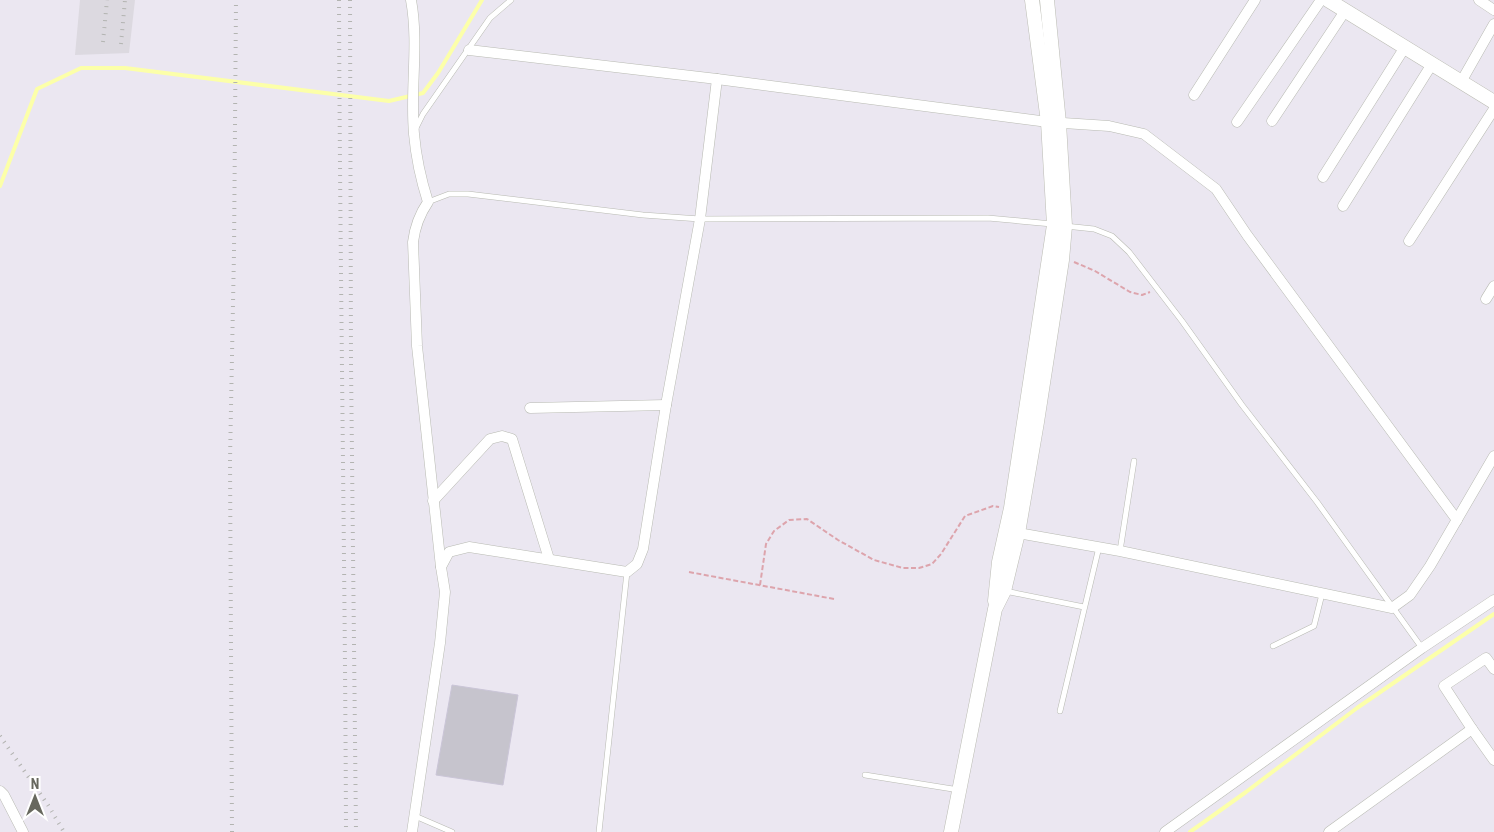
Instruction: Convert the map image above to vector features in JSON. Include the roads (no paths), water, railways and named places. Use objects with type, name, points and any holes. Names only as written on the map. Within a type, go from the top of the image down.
[{"type":"street","points":[[411,0],[415,40],[413,81],[414,134],[418,166],[428,202],[419,216],[414,229],[413,242],[417,346],[433,501],[445,592],[440,643],[412,832]]},
{"type":"street","points":[[1032,0],[1053,122]]},
{"type":"street","points":[[951,832],[995,609],[1004,590],[1018,533],[1062,260],[1047,0]]},
{"type":"street","points":[[1194,95],[1255,0]]},
{"type":"street","points":[[1237,122],[1320,0]]},
{"type":"street","points":[[1328,0],[1494,102]]},
{"type":"street","points":[[1478,0],[1494,10]]},
{"type":"street","points":[[1272,121],[1345,11]]},
{"type":"street","points":[[1461,82],[1494,24]]},
{"type":"street","points":[[1323,177],[1405,47]]},
{"type":"street","points":[[468,50],[717,79],[1053,122],[1109,126],[1144,134],[1216,189],[1247,235],[1457,520]]},
{"type":"street","points":[[1342,206],[1432,64]]},
{"type":"street","points":[[441,567],[449,552],[469,547],[627,572],[637,564],[643,549],[666,405],[700,219],[717,79]]},
{"type":"street","points":[[1409,241],[1494,109]]},
{"type":"street","points":[[995,609],[994,595],[1011,508],[1059,225]]},
{"type":"street","points":[[1486,299],[1494,286]]},
{"type":"street","points":[[530,408],[666,405]]},
{"type":"street","points":[[433,501],[490,439],[502,436],[512,439],[549,559]]},
{"type":"street","points":[[1018,533],[1120,550],[1392,608],[1410,595],[1430,566],[1494,456]]},
{"type":"street","points":[[1164,832],[1422,648],[1494,600]]},
{"type":"street","points":[[1493,664],[1486,658],[1444,686],[1494,760]]},
{"type":"street","points":[[1329,832],[1472,729]]},
{"type":"street","points":[[0,791],[4,794],[23,832]]},
{"type":"lane","points":[[414,134],[423,114],[490,18],[511,0]]},
{"type":"lane","points":[[428,202],[449,194],[468,194],[643,215],[700,219],[988,218],[1094,228],[1112,236],[1129,252],[1204,350],[1242,405],[1317,502],[1422,648]]},
{"type":"lane","points":[[1120,550],[1134,461]]},
{"type":"lane","points":[[1060,711],[1099,547]]},
{"type":"lane","points":[[599,832],[627,572]]},
{"type":"lane","points":[[1004,590],[1084,607]]},
{"type":"lane","points":[[1273,646],[1314,626],[1322,593]]},
{"type":"lane","points":[[865,775],[959,790]]},
{"type":"lane","points":[[415,816],[452,832]]},
{"type":"waterway","points":[[0,186],[37,89],[81,68],[125,68],[389,101],[423,93],[438,73],[482,0]]},
{"type":"waterway","points":[[1190,832],[1357,708],[1494,614]]},
{"type":"railway","points":[[103,42],[107,0]]},
{"type":"railway","points":[[121,44],[125,0]]},
{"type":"railway","points":[[232,832],[230,460],[236,0]]},
{"type":"railway","points":[[339,0],[346,832]]},
{"type":"railway","points":[[350,0],[351,362],[356,832]]},
{"type":"railway","points":[[0,736],[48,805],[64,832]]}]
